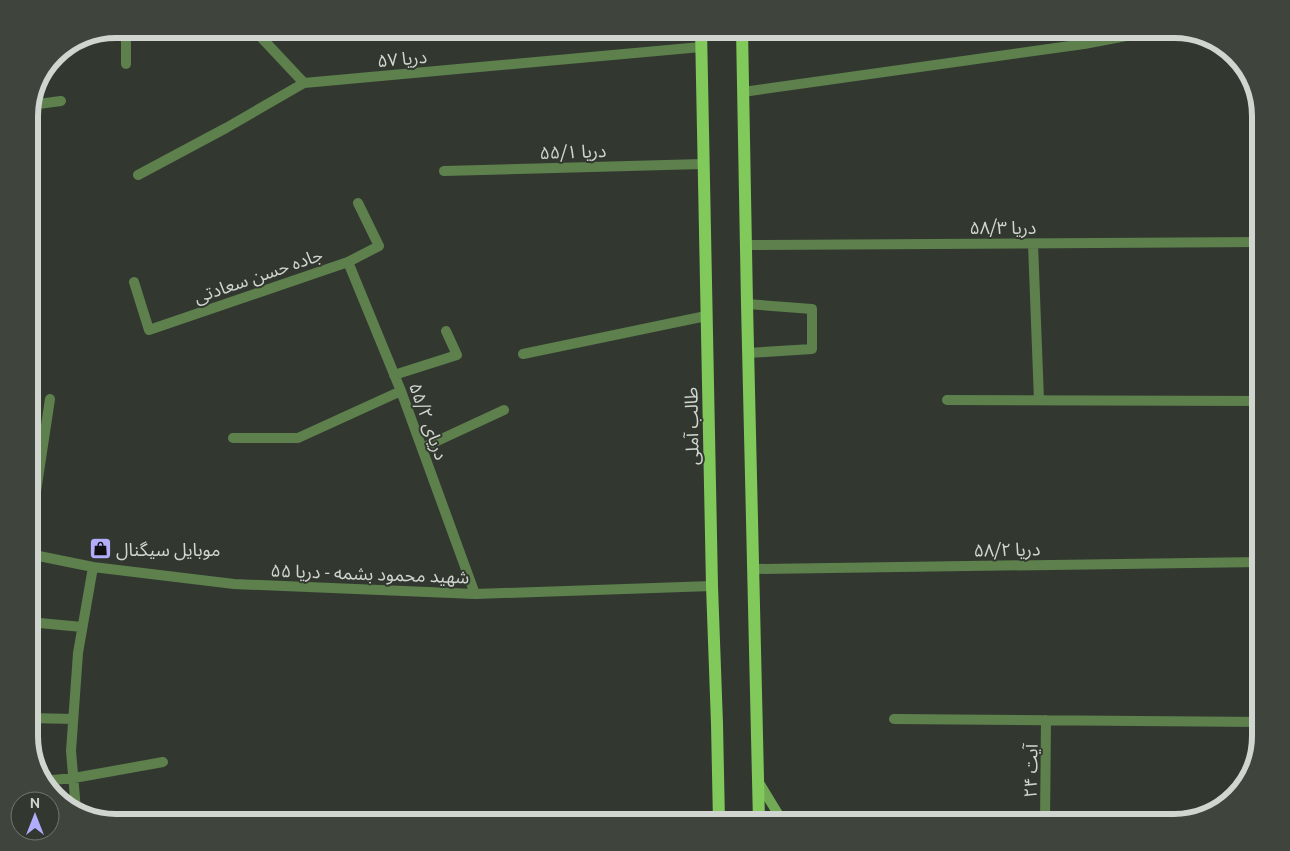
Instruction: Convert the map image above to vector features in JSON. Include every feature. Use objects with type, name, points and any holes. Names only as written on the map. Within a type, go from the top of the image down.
[{"type":"main road","name":"طالب آملی","points":[[701,38],[712,586],[719,814]]},
{"type":"main road","points":[[742,38],[759,814]]},
{"type":"main road","points":[[758,781],[778,814]]},
{"type":"street","points":[[126,38],[126,64]]},
{"type":"street","points":[[138,176],[304,83],[261,38]]},
{"type":"street","points":[[743,92],[1116,38]]},
{"type":"street","name":"دریا ۵۷","points":[[304,83],[701,47]]},
{"type":"street","points":[[39,104],[61,101]]},
{"type":"street","name":"دریا ۵۵/۱","points":[[444,171],[703,164]]},
{"type":"street","name":"جاده حسن سعادتی","points":[[134,282],[148,330],[348,262],[379,246],[358,204]]},
{"type":"street","name":"دریا ۵۸/۳","points":[[746,245],[1252,242]]},
{"type":"street","points":[[1033,244],[1039,400]]},
{"type":"street","name":"دریای ۵۵/۲","points":[[348,262],[401,392],[475,594]]},
{"type":"street","points":[[747,304],[812,309],[812,349],[748,353]]},
{"type":"street","points":[[523,354],[706,316]]},
{"type":"street","points":[[394,375],[457,355],[446,331]]},
{"type":"street","points":[[233,438],[298,438],[401,392]]},
{"type":"street","points":[[38,478],[50,399]]},
{"type":"street","points":[[947,400],[1252,401]]},
{"type":"street","points":[[422,448],[504,410]]},
{"type":"street","name":"شهید محمود بشمه - دریا ۵۵","points":[[38,556],[93,568],[234,584],[475,594],[712,586]]},
{"type":"street","name":"دریا ۵۸/۲","points":[[753,568],[1252,562]]},
{"type":"street","points":[[75,802],[72,750],[78,653],[93,568]]},
{"type":"street","points":[[38,623],[82,627]]},
{"type":"street","points":[[38,718],[74,719]]},
{"type":"street","points":[[894,719],[1252,722]]},
{"type":"street","name":"آیت ۲۴","points":[[1045,814],[1046,720]]},
{"type":"street","points":[[51,779],[74,778],[163,762]]},
{"type":"place","name":"موبایل سیگنال","points":[[100,549]]}]
